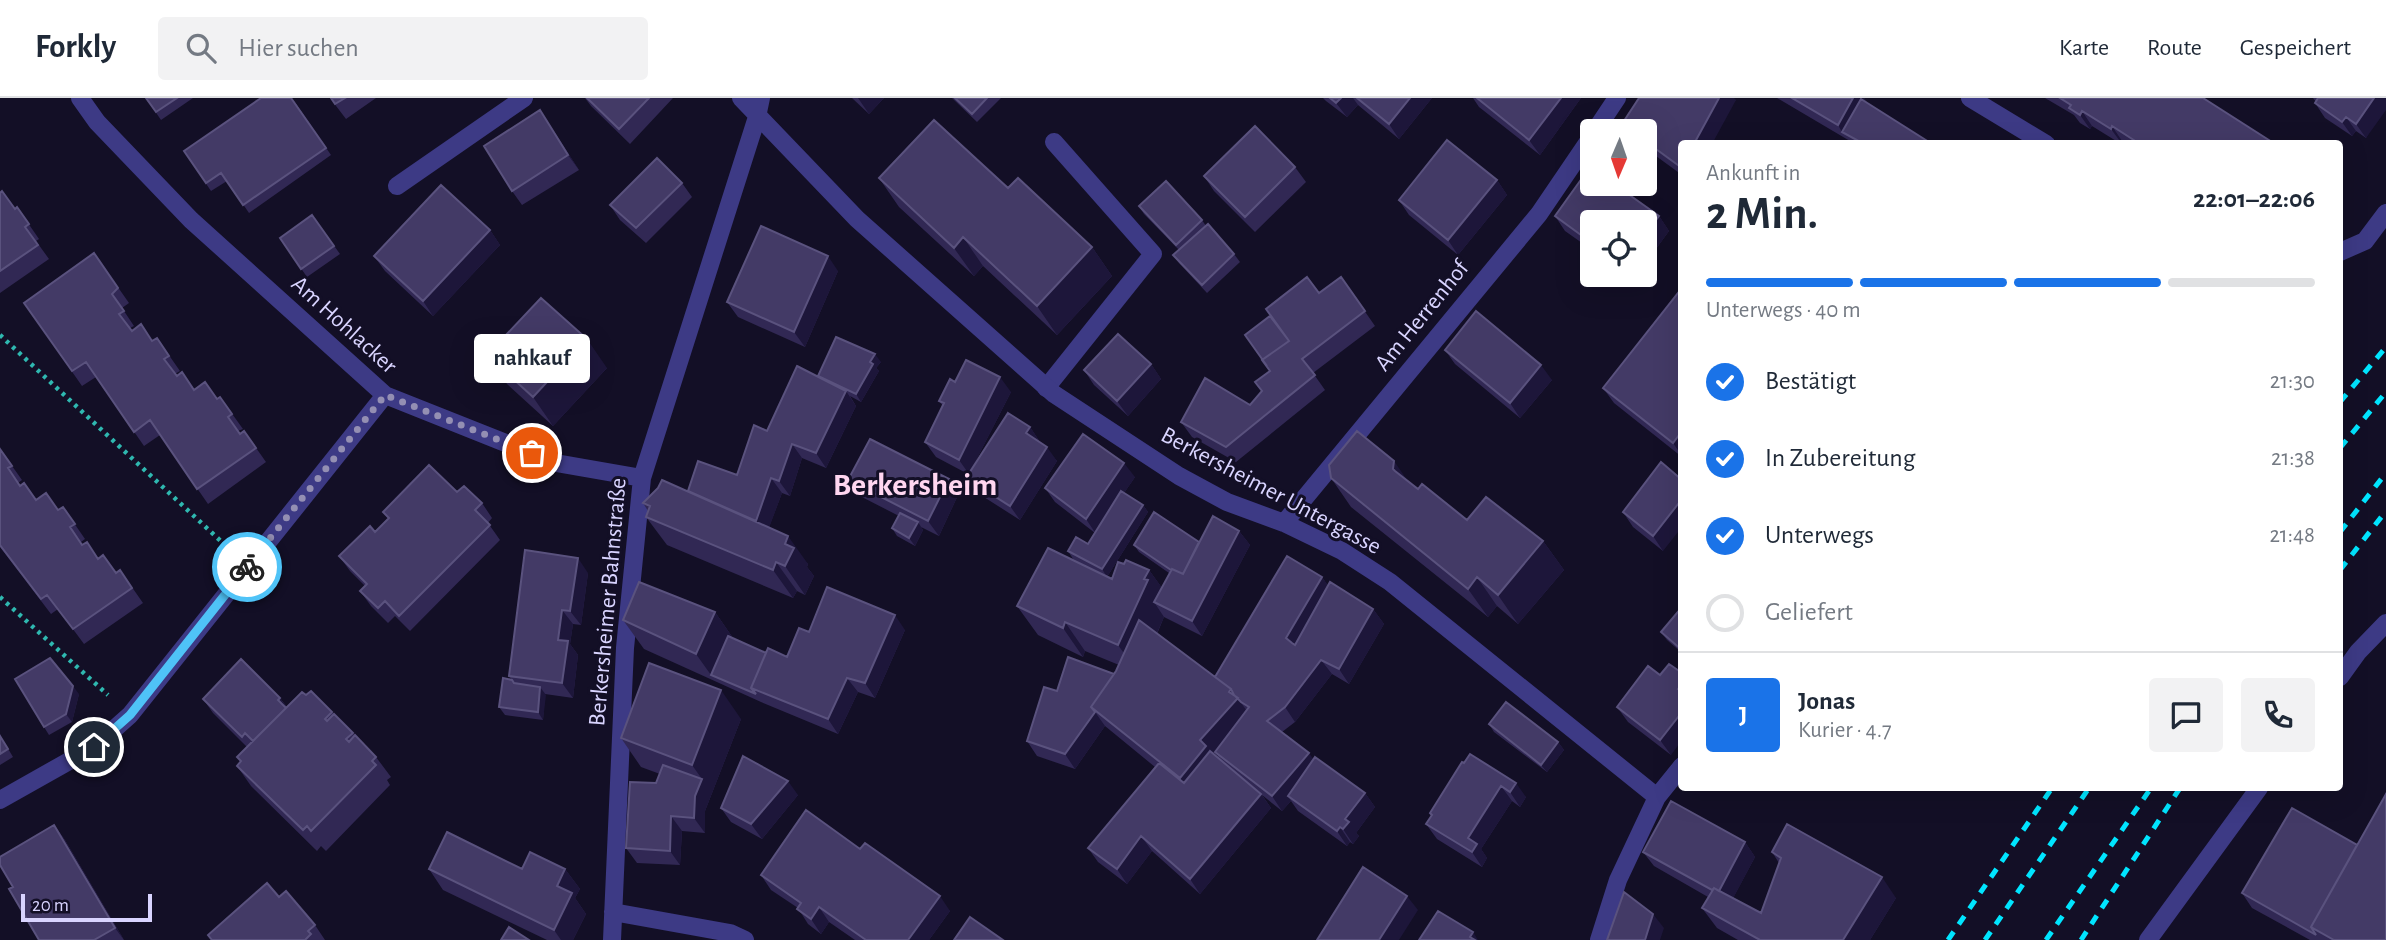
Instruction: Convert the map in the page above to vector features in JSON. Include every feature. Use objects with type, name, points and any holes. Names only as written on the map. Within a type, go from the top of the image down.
[{"type":"street","name":"Am Hohlacker","points":[[80,98],[97,122],[191,220],[385,395],[556,463],[642,478]]},
{"type":"street","points":[[397,186],[524,98]]},
{"type":"street","name":"Berkersheimer Untergasse","points":[[741,98],[857,219],[1046,387],[1178,476],[1227,502],[1283,523],[1342,551],[1390,582],[1657,797]]},
{"type":"street","name":"Berkersheimer Bahnstraße","points":[[612,940],[625,648],[642,478],[761,98]]},
{"type":"street","name":"Am Herrenhof","points":[[1603,119],[1617,98]]},
{"type":"street","points":[[1970,98],[2039,140]]},
{"type":"street","points":[[1046,387],[1153,254],[1054,142]]},
{"type":"street","name":"Am Herrenhof","points":[[1283,523],[1539,214],[1580,154]]},
{"type":"street","points":[[2343,251],[2365,241],[2386,214]]},
{"type":"street","points":[[0,800],[94,747],[130,715],[385,395]]},
{"type":"street","points":[[2343,673],[2358,652],[2386,624]]},
{"type":"street","points":[[1599,940],[1618,880],[1657,797],[1678,771]]},
{"type":"street","points":[[2148,940],[2257,791]]},
{"type":"street","points":[[613,912],[730,933],[745,940]]},
{"type":"path","points":[[0,335],[248,567]]},
{"type":"path","points":[[0,597],[130,715]]},
{"type":"building","points":[[146,98],[177,98],[156,112]]},
{"type":"building","points":[[261,98],[291,98],[326,148],[243,205],[221,173],[206,183],[184,151]]},
{"type":"building","points":[[331,98],[345,98],[335,104]]},
{"type":"building","points":[[587,98],[649,98],[619,129]]},
{"type":"building","points":[[955,98],[987,98],[972,114]]},
{"type":"building","points":[[1357,98],[1410,98],[1389,124]]},
{"type":"building","points":[[1477,98],[1561,98],[1529,140]]},
{"type":"building","points":[[1639,98],[1719,98],[1696,140],[1678,140],[1678,165],[1657,150],[1657,119],[1625,119]]},
{"type":"building","points":[[1792,98],[1853,98],[1838,125]]},
{"type":"building","points":[[2060,98],[2203,98],[2269,140],[2134,140],[2082,111],[2080,115],[2069,108],[2071,105]]},
{"type":"building","points":[[2318,98],[2374,98],[2356,124],[2346,117],[2342,122],[2315,103]]},
{"type":"building","points":[[1861,99],[1926,140],[1857,140],[1842,132]]},
{"type":"building","points":[[540,110],[568,155],[512,191],[484,146]]},
{"type":"building","points":[[934,120],[1008,188],[1018,178],[1092,247],[1037,306],[963,237],[954,248],[879,178]]},
{"type":"building","points":[[1255,126],[1295,167],[1245,217],[1204,176]]},
{"type":"building","points":[[1447,140],[1497,180],[1448,240],[1399,200]]},
{"type":"building","points":[[657,158],[682,183],[636,228],[610,205]]},
{"type":"building","points":[[1166,181],[1202,220],[1176,245],[1139,206]]},
{"type":"building","points":[[1580,181],[1580,196],[1631,196],[1651,210],[1580,210],[1580,234],[1555,216]]},
{"type":"building","points":[[441,185],[490,230],[423,301],[374,256]]},
{"type":"building","points":[[2,191],[29,224],[25,227],[38,245],[0,271],[0,193]]},
{"type":"building","points":[[312,215],[334,246],[301,269],[280,238]]},
{"type":"building","points":[[1208,224],[1234,254],[1202,285],[1173,255]]},
{"type":"building","points":[[761,226],[828,256],[794,332],[727,302]]},
{"type":"building","points":[[94,253],[118,288],[112,294],[124,311],[119,314],[132,331],[141,324],[152,341],[157,338],[169,356],[164,359],[177,376],[182,372],[194,390],[205,382],[232,414],[228,417],[240,434],[244,431],[256,448],[197,489],[150,420],[134,432],[86,362],[72,371],[24,303]]},
{"type":"building","points":[[1307,277],[1319,293],[1341,277],[1365,311],[1302,359],[1315,375],[1226,447],[1181,422],[1205,378],[1250,405],[1262,391],[1255,382],[1270,371],[1262,360],[1289,341],[1266,309]]},
{"type":"building","points":[[1678,293],[1678,436],[1673,443],[1603,388]]},
{"type":"building","points":[[541,298],[587,339],[533,397],[487,355]]},
{"type":"building","points":[[1476,311],[1541,365],[1510,403],[1445,350]]},
{"type":"building","points":[[1270,316],[1289,341],[1262,360],[1245,335]]},
{"type":"building","points":[[1118,334],[1151,364],[1117,401],[1084,370]]},
{"type":"building","points":[[836,337],[875,354],[870,362],[873,364],[856,394],[818,376]]},
{"type":"building","points":[[966,360],[1000,377],[959,460],[925,442],[944,403],[939,401],[950,379],[955,382]]},
{"type":"building","points":[[797,366],[846,391],[816,453],[792,444],[779,481],[771,478],[756,521],[688,491],[698,461],[737,475],[754,425],[767,431]]},
{"type":"building","points":[[1008,413],[1030,427],[1026,433],[1047,447],[1010,506],[966,478]]},
{"type":"building","points":[[1357,431],[1394,461],[1395,471],[1418,489],[1422,484],[1467,520],[1486,497],[1543,541],[1498,595],[1477,577],[1468,589],[1331,478],[1329,465]]},
{"type":"building","points":[[1083,434],[1124,463],[1086,519],[1045,488]]},
{"type":"building","points":[[870,439],[949,479],[928,521],[848,480]]},
{"type":"building","points":[[0,449],[12,466],[8,468],[20,486],[24,483],[36,500],[46,493],[58,510],[63,507],[75,524],[70,527],[82,545],[87,542],[98,559],[103,555],[116,573],[120,570],[132,588],[73,629],[47,595],[41,599],[0,545]]},
{"type":"building","points":[[1661,462],[1678,477],[1678,504],[1653,536],[1623,512]]},
{"type":"building","points":[[429,465],[457,492],[464,486],[482,503],[475,510],[490,525],[399,616],[385,601],[378,608],[360,591],[367,584],[339,556],[370,526],[375,532],[389,518],[383,512]]},
{"type":"building","points":[[662,480],[788,536],[785,544],[794,548],[785,566],[776,562],[773,570],[646,517],[650,506],[643,503]]},
{"type":"building","points":[[1121,491],[1143,505],[1102,569],[1068,551],[1076,537],[1088,544]]},
{"type":"building","points":[[1154,512],[1199,542],[1183,574],[1171,570],[1134,545]]},
{"type":"building","points":[[900,513],[918,522],[909,538],[892,528]]},
{"type":"building","points":[[1213,516],[1239,531],[1192,621],[1154,602],[1172,569],[1183,574]]},
{"type":"building","points":[[1048,548],[1112,579],[1118,562],[1124,564],[1126,560],[1149,570],[1144,579],[1148,580],[1118,645],[1065,622],[1063,628],[1017,606]]},
{"type":"building","points":[[525,550],[578,558],[570,611],[562,610],[558,640],[568,641],[562,683],[509,676]]},
{"type":"building","points":[[1287,556],[1322,577],[1286,638],[1295,645],[1330,582],[1373,609],[1339,669],[1321,660],[1285,707],[1267,721],[1309,753],[1272,796],[1215,752],[1249,707],[1215,677]]},
{"type":"building","points":[[639,582],[715,612],[696,654],[623,620]]},
{"type":"building","points":[[827,587],[895,615],[865,683],[847,678],[828,719],[751,688],[768,648],[787,657],[799,628],[809,632]]},
{"type":"building","points":[[1678,612],[1678,647],[1661,632]]},
{"type":"building","points":[[1139,620],[1231,689],[1229,692],[1238,698],[1200,740],[1206,746],[1180,778],[1091,707],[1116,671]]},
{"type":"building","points":[[728,636],[766,653],[751,688],[756,694],[711,675]]},
{"type":"building","points":[[1068,657],[1114,674],[1091,707],[1095,712],[1065,754],[1027,741],[1044,687],[1057,691]]},
{"type":"building","points":[[50,658],[73,686],[66,714],[44,727],[15,679]]},
{"type":"building","points":[[241,659],[280,698],[278,700],[286,708],[253,741],[245,733],[242,737],[203,699]]},
{"type":"building","points":[[649,663],[721,690],[692,765],[621,738]]},
{"type":"building","points":[[1669,664],[1678,670],[1678,717],[1660,740],[1617,707],[1648,666],[1660,675]]},
{"type":"building","points":[[503,678],[514,683],[540,687],[538,712],[499,707]]},
{"type":"building","points":[[311,691],[332,712],[325,719],[327,721],[334,714],[353,733],[346,739],[349,742],[355,735],[376,757],[372,761],[376,765],[311,831],[307,826],[303,830],[237,766],[241,761],[237,757],[302,692],[306,695]]},
{"type":"building","points":[[1506,702],[1558,742],[1541,765],[1489,724]]},
{"type":"building","points":[[0,736],[8,749],[0,754]]},
{"type":"building","points":[[1210,751],[1261,794],[1190,879],[1141,836],[1117,869],[1088,848],[1159,763],[1184,783]]},
{"type":"building","points":[[1470,754],[1516,783],[1510,792],[1501,786],[1468,838],[1477,844],[1472,852],[1426,824],[1462,762],[1464,763]]},
{"type":"building","points":[[743,756],[788,781],[751,824],[721,808]]},
{"type":"building","points":[[1315,757],[1365,793],[1345,819],[1349,822],[1343,829],[1340,827],[1337,831],[1288,796]]},
{"type":"building","points":[[663,765],[702,779],[695,796],[694,818],[671,816],[670,851],[626,848],[630,782],[656,783]]},
{"type":"building","points":[[2386,794],[2386,940],[2334,940],[2311,927]]},
{"type":"building","points":[[1671,801],[1745,842],[1719,891],[1714,888],[1712,890],[1643,852]]},
{"type":"building","points":[[2292,808],[2357,845],[2311,927],[2316,935],[2242,893]]},
{"type":"building","points":[[806,810],[860,849],[865,843],[940,896],[908,940],[866,940],[819,907],[811,919],[797,909],[801,903],[761,875]]},
{"type":"building","points":[[1787,824],[1882,877],[1843,940],[1760,940],[1702,908],[1714,888],[1761,913],[1781,858],[1772,852]]},
{"type":"building","points":[[54,825],[115,928],[94,940],[39,940],[9,889],[13,887],[0,865],[0,857]]},
{"type":"building","points":[[447,832],[522,869],[530,852],[565,869],[557,886],[572,893],[554,930],[429,869]]},
{"type":"building","points":[[1363,867],[1407,896],[1379,940],[1317,940]]},
{"type":"building","points":[[267,883],[279,897],[286,891],[315,925],[308,931],[311,934],[305,940],[212,940],[208,935]]},
{"type":"building","points":[[1624,892],[1653,914],[1645,940],[1607,940]]},
{"type":"building","points":[[1438,911],[1473,932],[1470,937],[1475,940],[1419,940]]},
{"type":"building","points":[[970,917],[1003,940],[954,940]]},
{"type":"building","points":[[509,927],[529,940],[501,940]]},
{"type":"railway","points":[[2343,398],[2386,347]]},
{"type":"railway","points":[[2343,444],[2386,392]]},
{"type":"railway","points":[[2343,528],[2386,473]]},
{"type":"railway","points":[[2343,566],[2386,511]]},
{"type":"railway","points":[[1948,940],[2050,791]]},
{"type":"railway","points":[[1985,940],[2087,791]]},
{"type":"railway","points":[[2046,940],[2149,791]]},
{"type":"railway","points":[[2081,940],[2178,791]]},
{"type":"way so far","points":[[247,567],[385,395],[532,453]]},
{"type":"place","name":"nahkauf","points":[[532,453]]},
{"type":"district","name":"Berkersheim","points":[[915,485]]},
{"type":"route","points":[[94,747],[130,715],[247,567]]}]
